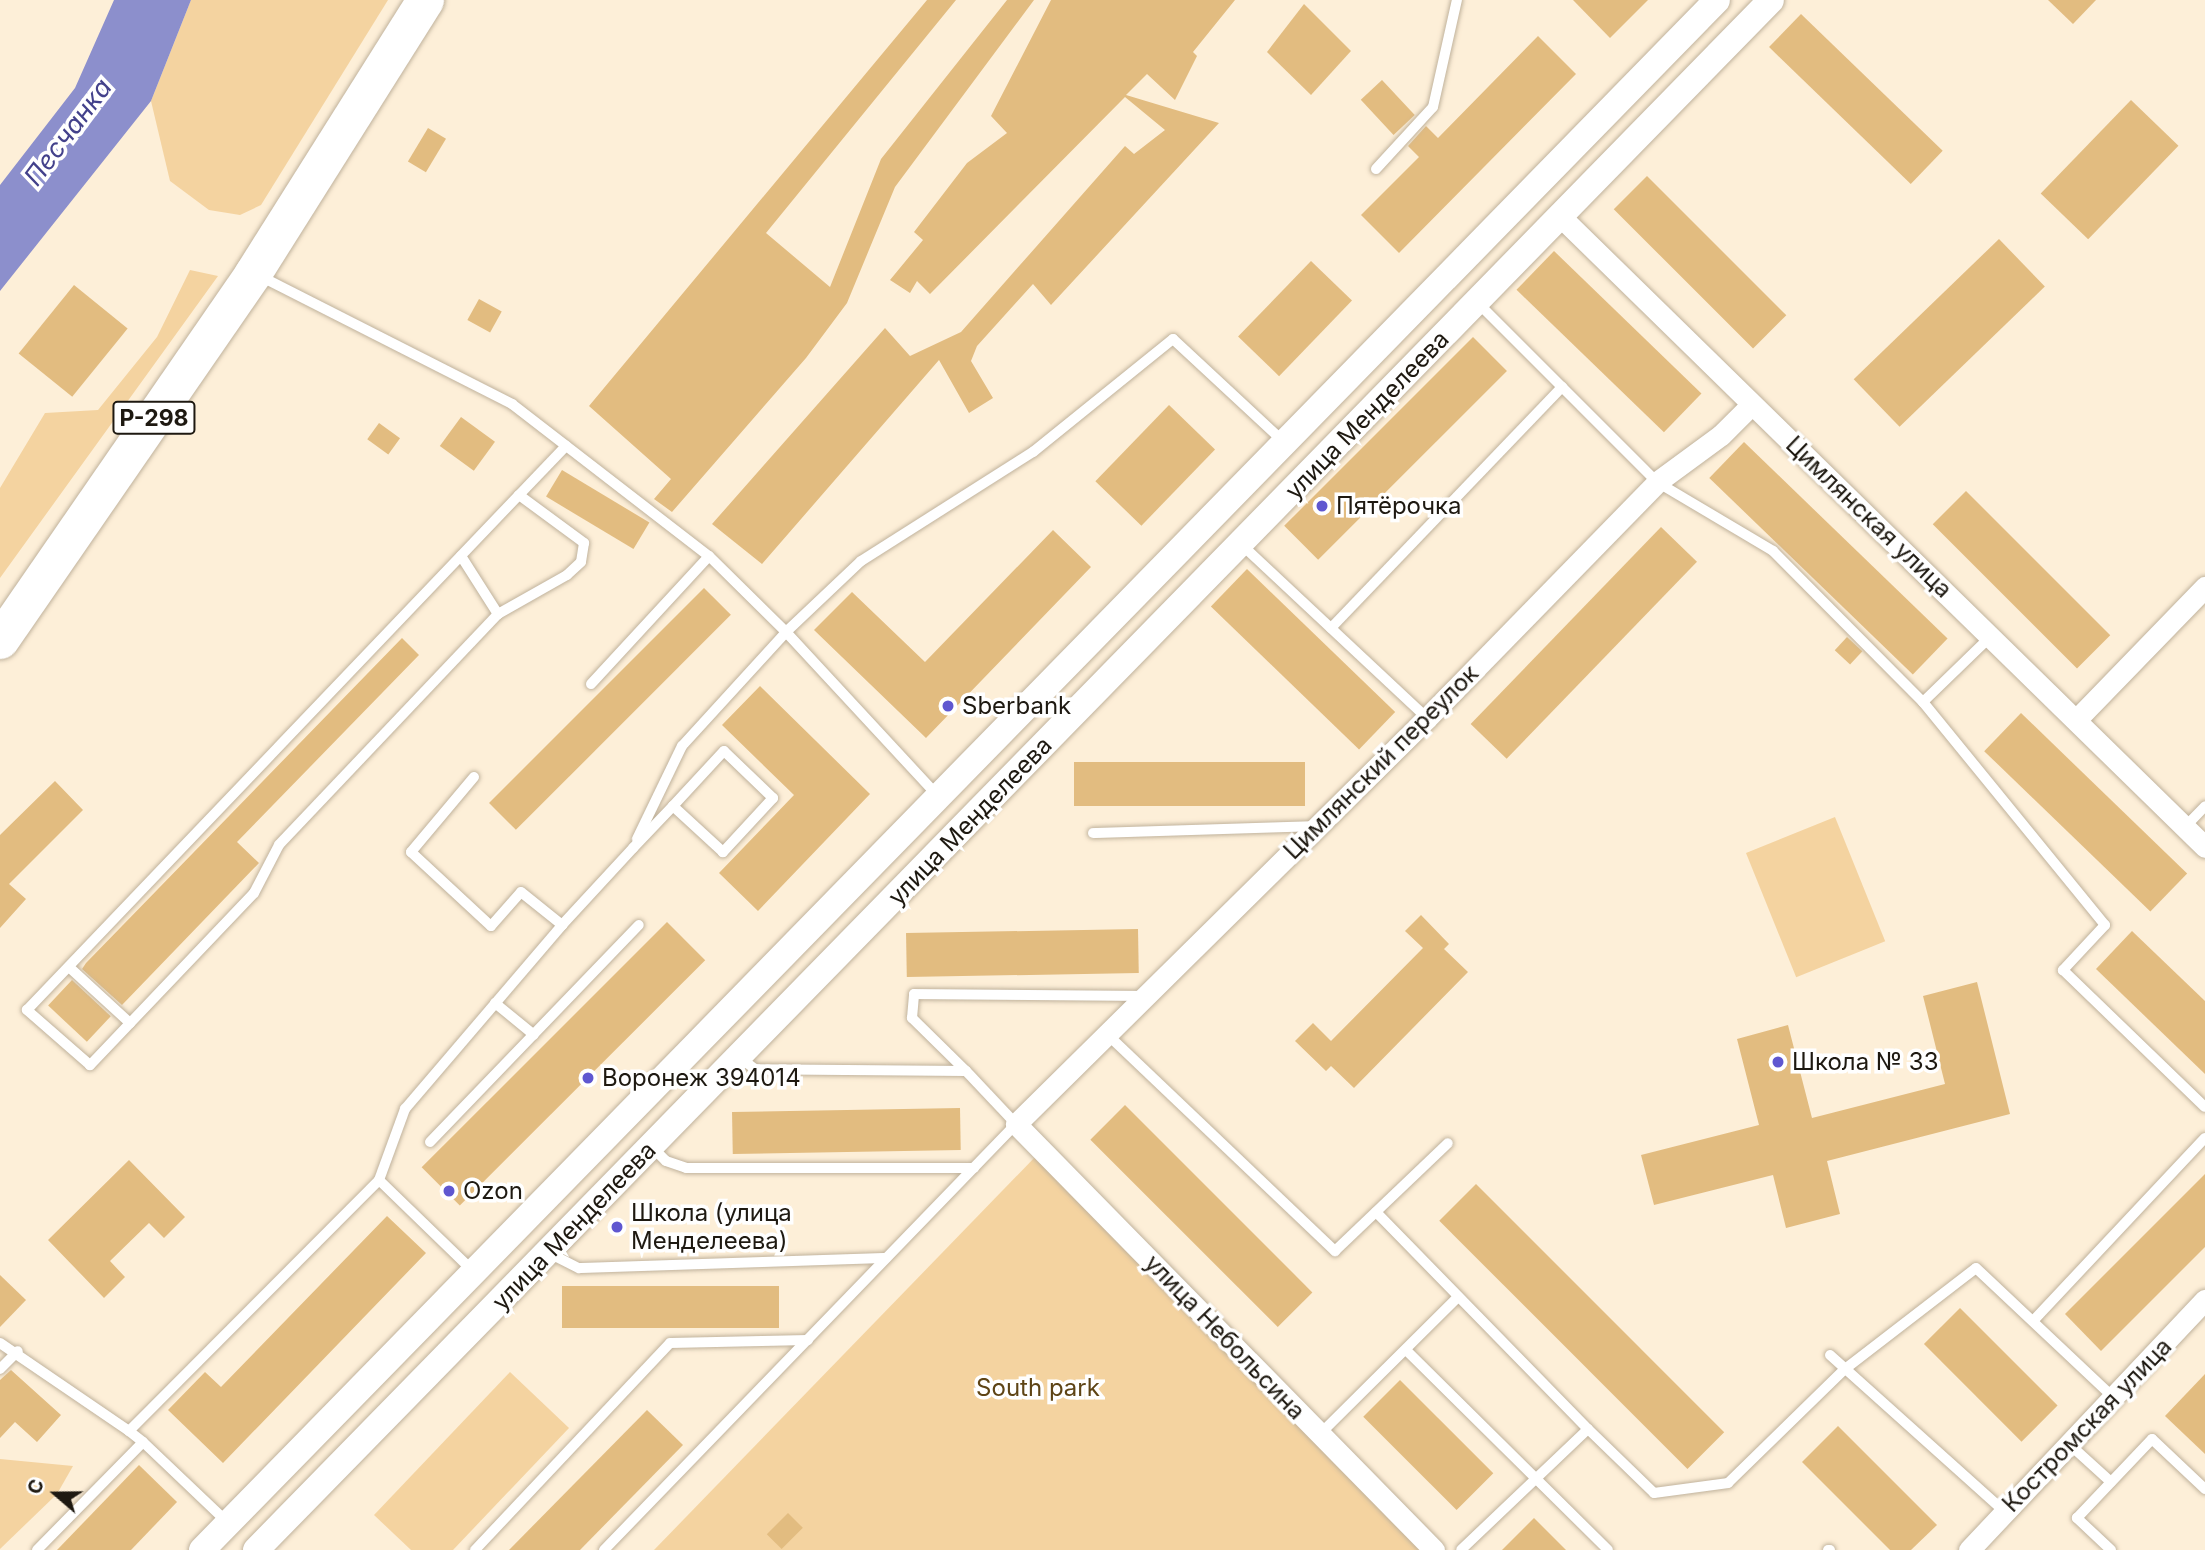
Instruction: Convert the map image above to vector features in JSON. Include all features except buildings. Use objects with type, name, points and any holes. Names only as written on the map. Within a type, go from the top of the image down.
[{"type":"highway","name":"Р-298","points":[[0,640],[253,273],[425,0]]},
{"type":"street","name":"улица Менделеева","points":[[202,1550],[1717,0]]},
{"type":"street","name":"улица Менделеева","points":[[257,1550],[1478,303],[1771,0]]},
{"type":"street","name":"Цимлянская улица","points":[[1531,190],[1562,217],[1751,405],[1992,635],[2205,847]]},
{"type":"street","name":"Цимлянский переулок","points":[[1016,1124],[1427,718],[1657,482],[1721,435],[1751,405]]},
{"type":"street","points":[[2077,719],[2205,587]]},
{"type":"street","name":"улица Небольсина","points":[[1016,1124],[1434,1550]]},
{"type":"street","name":"Костромская улица","points":[[1969,1550],[2205,1300]]},
{"type":"street","points":[[228,1523],[257,1550]]},
{"type":"lane","points":[[1377,169],[1433,107],[1457,0]]},
{"type":"lane","points":[[253,273],[512,404],[709,556],[786,632],[939,796]]},
{"type":"lane","points":[[1478,303],[1657,482],[1773,551],[1923,702],[2105,925],[2063,970],[2205,1107]]},
{"type":"lane","points":[[633,848],[682,746],[729,690],[861,561],[1032,452],[1173,339],[1284,443]]},
{"type":"lane","points":[[1331,628],[1563,387]]},
{"type":"lane","points":[[519,495],[584,543],[580,562],[567,575],[498,614],[279,845],[254,893],[90,1065],[27,1010],[69,967],[519,495],[566,446]]},
{"type":"lane","points":[[1241,544],[1427,718]]},
{"type":"lane","points":[[461,556],[498,614]]},
{"type":"lane","points":[[591,684],[709,556]]},
{"type":"lane","points":[[1923,702],[1992,635]]},
{"type":"lane","points":[[129,1430],[379,1180],[405,1109],[562,925],[724,751],[773,798],[723,852],[673,806]]},
{"type":"lane","points":[[474,777],[411,852],[491,926],[522,892],[562,925]]},
{"type":"lane","points":[[2185,827],[2205,806]]},
{"type":"lane","points":[[1093,833],[1317,826]]},
{"type":"lane","points":[[430,1142],[639,925]]},
{"type":"lane","points":[[69,967],[130,1023]]},
{"type":"lane","points":[[604,1550],[1016,1124],[912,1018],[914,994],[1145,996]]},
{"type":"lane","points":[[495,1003],[534,1035]]},
{"type":"lane","points":[[1107,1034],[1335,1251],[1448,1143]]},
{"type":"lane","points":[[739,1057],[755,1069],[966,1072]]},
{"type":"lane","points":[[2033,1321],[2205,1139]]},
{"type":"lane","points":[[651,1146],[666,1161],[686,1168],[974,1168]]},
{"type":"lane","points":[[379,1180],[474,1272]]},
{"type":"lane","points":[[1376,1212],[1654,1493],[1728,1483],[1845,1369],[1976,1268],[2113,1397]]},
{"type":"lane","points":[[547,1252],[579,1268],[886,1258]]},
{"type":"lane","points":[[1319,1435],[1458,1297]]},
{"type":"lane","points":[[475,1550],[670,1343],[808,1340]]},
{"type":"lane","points":[[0,1343],[18,1351],[129,1430],[228,1523]]},
{"type":"lane","points":[[1406,1350],[1608,1550]]},
{"type":"lane","points":[[0,1369],[18,1351]]},
{"type":"lane","points":[[1830,1355],[2004,1511]]},
{"type":"lane","points":[[1461,1550],[1588,1429]]},
{"type":"lane","points":[[2111,1550],[2077,1518],[2152,1438],[2205,1489]]},
{"type":"lane","points":[[37,1550],[143,1442]]},
{"type":"lane","points":[[2068,1443],[2111,1482]]},
{"type":"green space","points":[[191,0],[388,0],[261,205],[240,215],[209,210],[170,181],[151,101]]},
{"type":"green space","points":[[190,270],[218,276],[0,578],[0,488],[45,413],[98,410],[157,337]]},
{"type":"green space","points":[[1835,817],[1885,941],[1796,977],[1746,853]]},
{"type":"green space","name":"South park","points":[[1037,1155],[1427,1550],[654,1550]]},
{"type":"green space","points":[[510,1372],[569,1428],[453,1550],[411,1550],[374,1515]]},
{"type":"green space","points":[[0,1459],[73,1466],[57,1494],[0,1549]]},
{"type":"water","name":"Песчанка","points":[[114,0],[191,0],[151,101],[0,291],[0,185],[75,88]]},
{"type":"place","name":"Пятёрочка","points":[[1322,506]]},
{"type":"place","name":"Sberbank","points":[[948,706]]},
{"type":"place","name":"Школа № 33","points":[[1778,1062]]},
{"type":"place","name":"Воронеж 394014","points":[[588,1078]]},
{"type":"place","name":"Ozon","points":[[449,1191]]},
{"type":"place","name":"Школа (улица Менделеева)","points":[[617,1227]]}]
